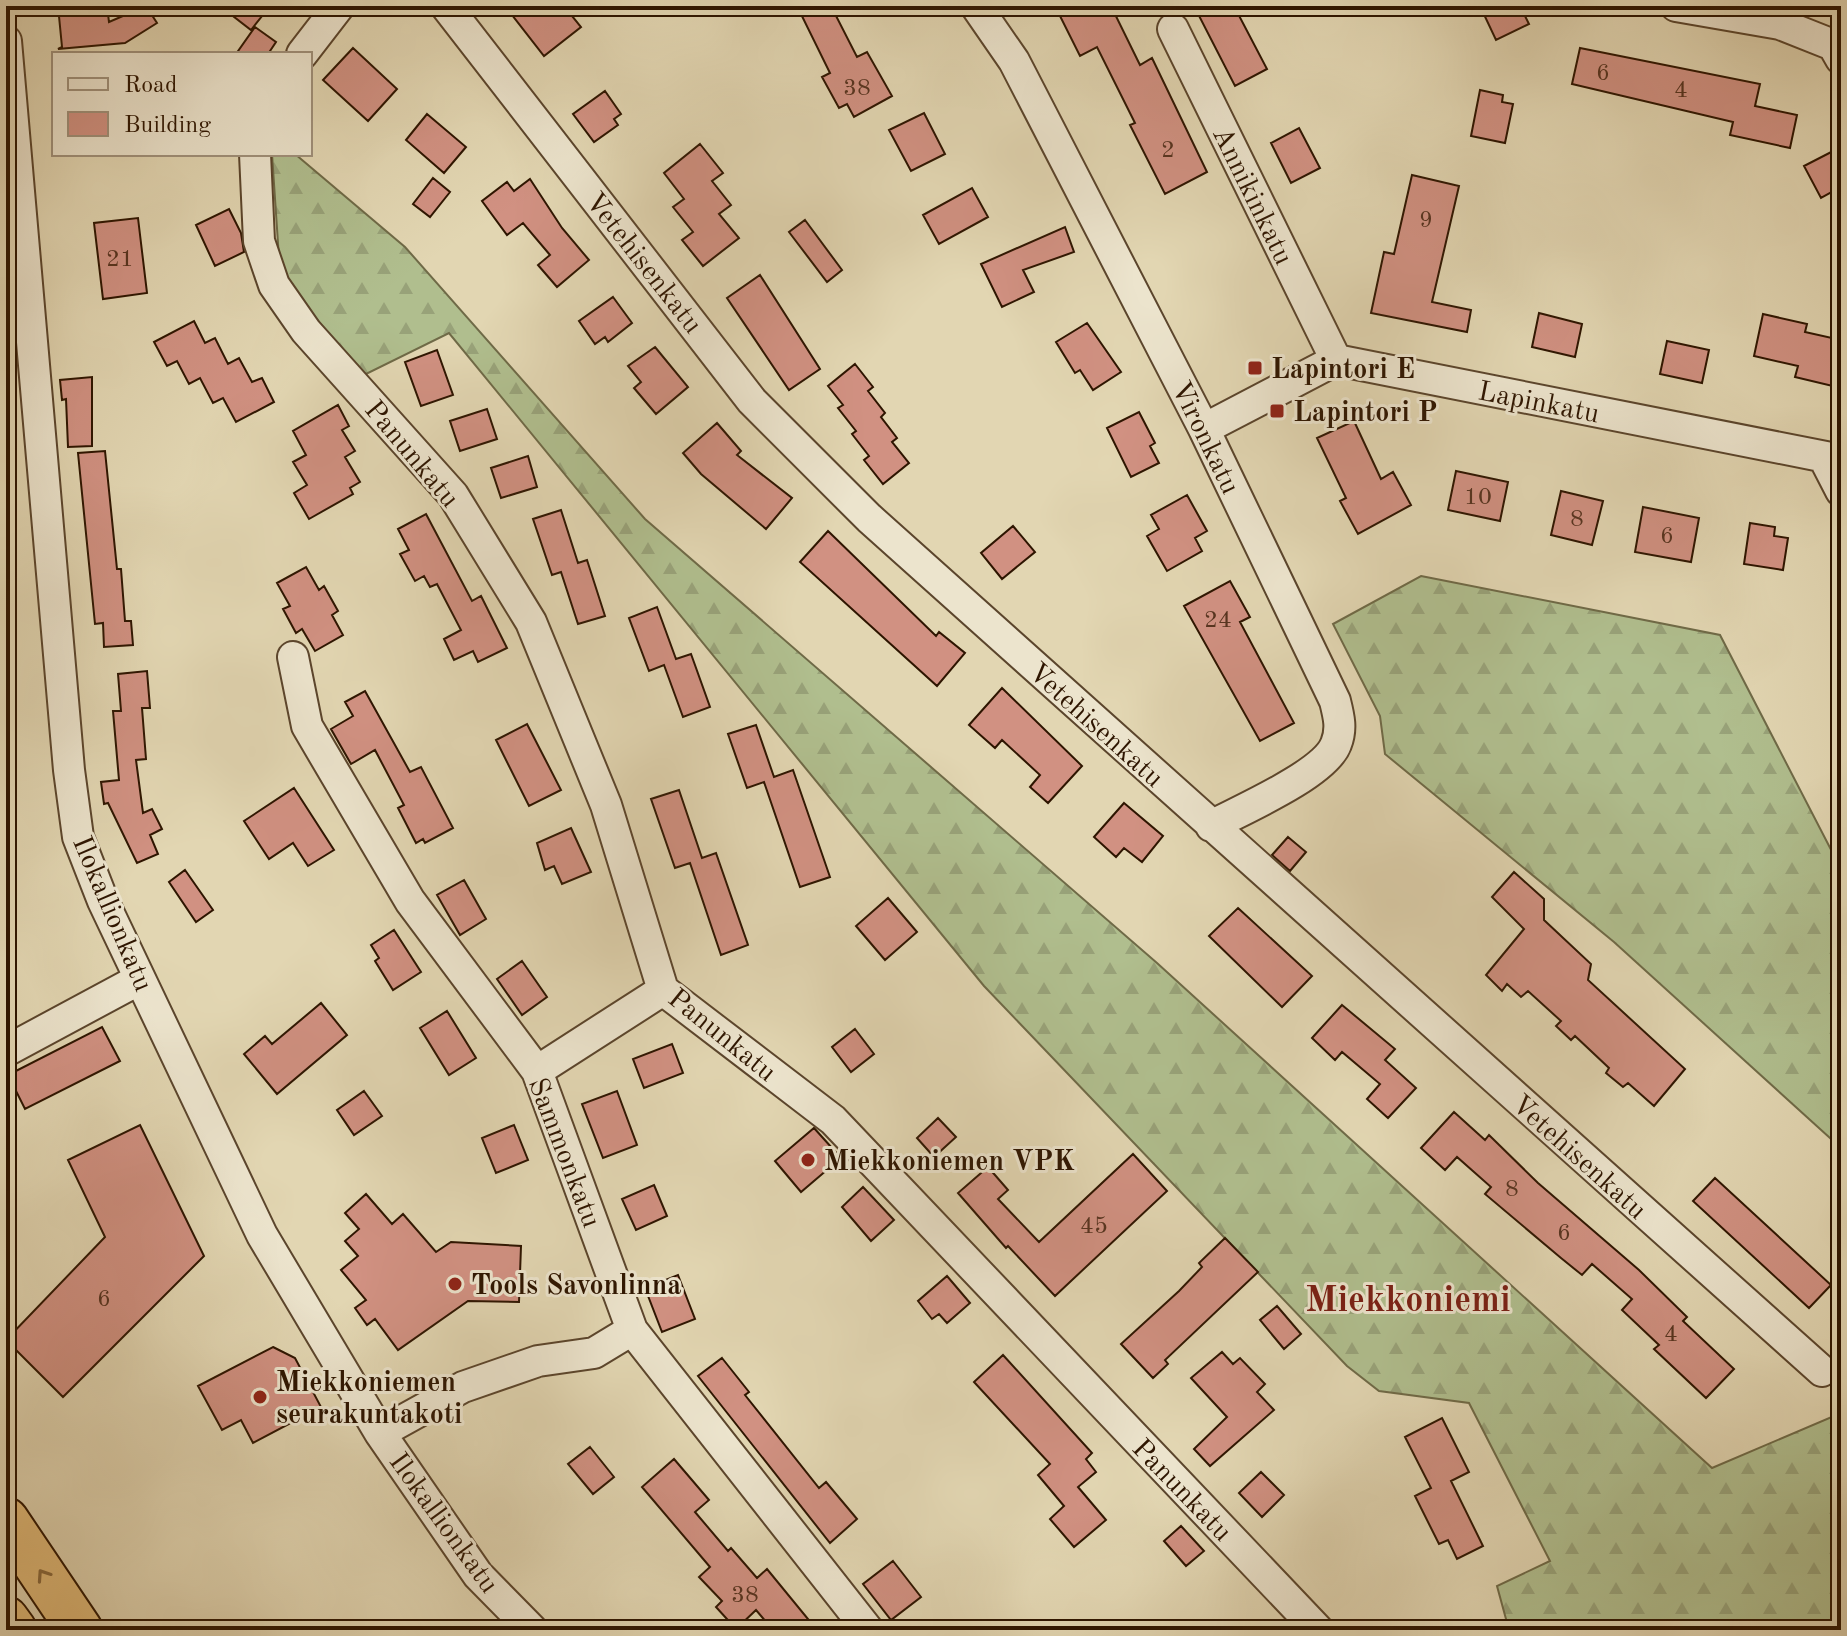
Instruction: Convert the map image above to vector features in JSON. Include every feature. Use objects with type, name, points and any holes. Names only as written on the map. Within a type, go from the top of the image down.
[{"type":"highway","points":[[6,1520],[80,1630]]},
{"type":"highway","points":[[6,1619],[14,1630]]},
{"type":"street","points":[[304,52],[339,6]]},
{"type":"street","name":"Vetehisenkatu","points":[[446,6],[752,401],[869,518],[1822,1371]]},
{"type":"street","name":"Vironkatu","points":[[976,6],[1014,61],[1204,429],[1335,701],[1341,725],[1336,746],[1323,764],[1211,826]]},
{"type":"street","points":[[1676,6],[1780,24],[1837,52]]},
{"type":"street","name":"Annikinkatu","points":[[1173,29],[1336,360]]},
{"type":"street","name":"Ilokallionkatu","points":[[6,41],[78,837],[103,901],[262,1235],[380,1433],[478,1575],[532,1630]]},
{"type":"street","name":"Panunkatu","points":[[255,156],[259,241],[274,285],[306,331],[453,495],[531,622],[606,805],[663,990],[833,1120],[1318,1630]]},
{"type":"street","points":[[1204,429],[1336,360]]},
{"type":"street","name":"Lapinkatu","points":[[1336,360],[1832,459]]},
{"type":"street","points":[[1832,459],[1841,491]]},
{"type":"street","name":"Sammonkatu","points":[[293,657],[307,726],[410,901],[537,1071],[632,1330],[868,1630]]},
{"type":"street","points":[[6,1051],[140,979]]},
{"type":"street","points":[[537,1071],[663,990]]},
{"type":"street","points":[[380,1433],[463,1387],[538,1361],[594,1353],[632,1330]]},
{"type":"green space","points":[[272,156],[297,156],[405,247],[645,519],[1157,963],[1712,1468],[1841,1413],[1841,1630],[1509,1630],[1497,1586],[1550,1561],[1469,1403],[1379,1391],[1347,1366],[984,986],[449,333],[362,376],[280,273]]},
{"type":"green space","points":[[1421,576],[1720,635],[1841,869],[1841,1148],[1614,942],[1385,754],[1380,716],[1333,624]]},
{"type":"building","points":[[58,6],[107,6],[109,22],[146,6],[157,23],[125,43],[58,49],[62,47]]},
{"type":"building","points":[[220,6],[270,6],[251,30]]},
{"type":"building","points":[[505,6],[564,6],[581,27],[544,56]]},
{"type":"building","points":[[797,6],[831,6],[857,57],[867,52],[892,96],[854,117],[847,104],[839,108],[822,77],[830,73]]},
{"type":"building","points":[[1055,6],[1111,6],[1140,65],[1152,58],[1207,172],[1165,194],[1130,125],[1135,123],[1097,47],[1080,56]]},
{"type":"building","points":[[1194,6],[1234,6],[1267,69],[1235,86]]},
{"type":"building","points":[[1480,6],[1520,6],[1529,24],[1496,40]]},
{"type":"building","points":[[255,27],[276,42],[269,52],[237,52]]},
{"type":"building","points":[[353,48],[397,89],[368,121],[323,80]]},
{"type":"building","points":[[1580,48],[1760,84],[1755,106],[1797,115],[1790,148],[1730,135],[1733,122],[1572,84]]},
{"type":"building","points":[[1480,90],[1503,95],[1502,102],[1513,104],[1505,143],[1471,136]]},
{"type":"building","points":[[605,91],[621,114],[614,119],[618,125],[594,142],[573,114]]},
{"type":"building","points":[[924,113],[945,154],[911,171],[889,130]]},
{"type":"building","points":[[427,114],[466,147],[444,173],[406,140]]},
{"type":"building","points":[[1299,128],[1320,168],[1291,183],[1271,143]]},
{"type":"building","points":[[700,144],[723,173],[712,181],[731,205],[719,214],[739,238],[703,266],[682,240],[693,232],[673,207],[684,199],[664,173]]},
{"type":"building","points":[[1841,147],[1841,187],[1821,198],[1804,166]]},
{"type":"building","points":[[1412,175],[1459,186],[1432,302],[1471,310],[1467,332],[1371,313],[1384,252],[1394,254]]},
{"type":"building","points":[[433,178],[450,192],[430,217],[413,204]]},
{"type":"building","points":[[530,179],[562,228],[589,260],[557,287],[538,265],[550,255],[523,223],[507,235],[482,201],[507,182],[514,191]]},
{"type":"building","points":[[972,188],[988,217],[939,244],[923,215]]},
{"type":"building","points":[[229,209],[241,233],[244,252],[215,266],[196,225]]},
{"type":"building","points":[[138,218],[147,293],[103,299],[94,223]]},
{"type":"building","points":[[805,220],[842,270],[827,282],[789,232]]},
{"type":"building","points":[[1065,227],[1074,252],[1023,270],[1034,292],[1002,307],[981,264]]},
{"type":"building","points":[[760,275],[820,369],[789,390],[727,298]]},
{"type":"building","points":[[613,297],[632,323],[608,342],[605,337],[595,344],[579,321]]},
{"type":"building","points":[[1539,313],[1582,324],[1575,357],[1532,347]]},
{"type":"building","points":[[1763,314],[1807,324],[1805,332],[1841,340],[1841,388],[1795,377],[1798,366],[1754,356]]},
{"type":"building","points":[[194,321],[205,343],[215,338],[228,364],[239,358],[252,382],[262,378],[274,402],[236,422],[223,398],[213,403],[200,378],[189,384],[177,361],[167,366],[154,342]]},
{"type":"building","points":[[1087,323],[1121,372],[1093,390],[1080,370],[1075,373],[1056,342]]},
{"type":"building","points":[[1667,341],[1709,350],[1702,383],[1660,374]]},
{"type":"building","points":[[655,347],[688,387],[656,414],[634,388],[641,382],[628,366]]},
{"type":"building","points":[[437,350],[453,395],[421,406],[405,362]]},
{"type":"building","points":[[855,364],[873,387],[868,391],[885,413],[881,417],[897,438],[892,442],[909,463],[883,484],[864,460],[869,456],[852,434],[856,431],[838,408],[843,405],[828,386]]},
{"type":"building","points":[[92,377],[92,446],[68,447],[66,399],[62,400],[60,380]]},
{"type":"building","points":[[338,405],[349,426],[342,430],[355,451],[345,457],[360,482],[350,488],[353,494],[309,519],[294,493],[307,485],[293,462],[306,455],[293,431]]},
{"type":"building","points":[[487,409],[497,439],[460,451],[450,421]]},
{"type":"building","points":[[1139,412],[1155,443],[1150,446],[1159,463],[1131,477],[1107,428]]},
{"type":"building","points":[[1354,421],[1381,479],[1393,472],[1411,505],[1358,534],[1340,501],[1346,498],[1317,438]]},
{"type":"building","points":[[717,423],[741,451],[737,455],[792,498],[766,529],[701,474],[683,453]]},
{"type":"building","points":[[105,451],[117,569],[121,569],[125,621],[131,621],[133,645],[104,647],[103,623],[95,624],[78,453]]},
{"type":"building","points":[[528,456],[537,487],[501,498],[491,468]]},
{"type":"building","points":[[1456,471],[1508,482],[1500,521],[1448,510]]},
{"type":"building","points":[[1561,491],[1603,501],[1592,545],[1551,535]]},
{"type":"building","points":[[1187,495],[1207,531],[1195,538],[1202,551],[1167,571],[1147,536],[1159,529],[1151,515]]},
{"type":"building","points":[[1643,507],[1699,518],[1691,562],[1635,552]]},
{"type":"building","points":[[561,510],[578,563],[587,560],[605,616],[578,624],[561,572],[552,575],[533,519]]},
{"type":"building","points":[[426,514],[472,601],[481,596],[507,648],[478,662],[473,651],[454,660],[444,639],[461,630],[437,584],[430,587],[424,576],[415,581],[400,554],[409,550],[398,529]]},
{"type":"building","points":[[1750,523],[1775,527],[1774,536],[1788,538],[1783,570],[1744,564]]},
{"type":"building","points":[[1013,526],[1035,552],[1002,579],[981,553]]},
{"type":"building","points":[[828,531],[936,636],[939,632],[965,653],[937,686],[800,562]]},
{"type":"building","points":[[306,567],[319,590],[324,586],[338,611],[332,615],[343,635],[315,651],[302,629],[296,633],[283,609],[290,606],[277,583]]},
{"type":"building","points":[[1230,581],[1250,617],[1240,622],[1294,723],[1260,741],[1184,606]]},
{"type":"building","points":[[657,607],[676,659],[691,654],[710,707],[683,717],[664,665],[649,671],[629,618]]},
{"type":"building","points":[[147,671],[150,708],[142,708],[146,759],[136,760],[143,813],[152,809],[162,829],[150,835],[158,854],[137,863],[108,803],[104,804],[101,782],[119,780],[113,711],[121,711],[118,674]]},
{"type":"building","points":[[1002,688],[1082,766],[1048,803],[1030,787],[1040,775],[1002,740],[995,748],[969,725]]},
{"type":"building","points":[[365,691],[410,772],[421,767],[453,828],[425,843],[423,839],[416,843],[398,808],[404,805],[375,750],[351,764],[331,729],[353,716],[345,702]]},
{"type":"building","points":[[527,724],[561,790],[529,806],[496,740]]},
{"type":"building","points":[[756,725],[774,777],[793,770],[830,877],[800,887],[764,782],[747,788],[728,734]]},
{"type":"building","points":[[294,788],[334,850],[308,866],[293,843],[269,859],[244,821]]},
{"type":"building","points":[[679,790],[702,858],[716,853],[748,945],[721,955],[690,863],[675,868],[651,799]]},
{"type":"building","points":[[1124,803],[1163,836],[1142,862],[1124,848],[1116,857],[1094,837]]},
{"type":"building","points":[[571,828],[591,872],[562,884],[554,866],[545,870],[537,843]]},
{"type":"building","points":[[1288,837],[1306,852],[1290,871],[1272,855]]},
{"type":"building","points":[[185,870],[213,910],[196,922],[169,882]]},
{"type":"building","points":[[1514,872],[1544,899],[1544,920],[1591,964],[1588,980],[1685,1069],[1654,1106],[1628,1083],[1623,1087],[1606,1073],[1609,1068],[1575,1036],[1571,1040],[1556,1026],[1561,1021],[1528,991],[1521,997],[1507,984],[1502,991],[1486,975],[1524,929],[1492,897]]},
{"type":"building","points":[[464,880],[486,919],[460,935],[437,895]]},
{"type":"building","points":[[888,898],[917,932],[885,960],[856,926]]},
{"type":"building","points":[[1238,908],[1312,976],[1282,1007],[1209,936]]},
{"type":"building","points":[[394,930],[421,972],[393,990],[375,961],[379,958],[371,945]]},
{"type":"building","points":[[522,961],[547,997],[522,1015],[497,979]]},
{"type":"building","points":[[321,1003],[347,1035],[277,1094],[244,1054],[265,1036],[272,1044]]},
{"type":"building","points":[[1342,1005],[1395,1049],[1385,1060],[1416,1088],[1388,1118],[1367,1099],[1380,1084],[1342,1052],[1335,1060],[1312,1038]]},
{"type":"building","points":[[447,1011],[476,1058],[449,1075],[420,1028]]},
{"type":"building","points":[[102,1027],[120,1061],[25,1109],[8,1075]]},
{"type":"building","points":[[855,1029],[874,1054],[851,1072],[832,1047]]},
{"type":"building","points":[[672,1044],[683,1073],[644,1088],[633,1059]]},
{"type":"building","points":[[364,1091],[382,1116],[354,1135],[337,1110]]},
{"type":"building","points":[[617,1091],[637,1145],[603,1158],[582,1104]]},
{"type":"building","points":[[1454,1112],[1485,1140],[1489,1135],[1538,1183],[1639,1270],[1687,1317],[1683,1321],[1734,1369],[1706,1398],[1654,1349],[1659,1345],[1622,1310],[1632,1299],[1592,1264],[1582,1275],[1561,1258],[1485,1194],[1491,1187],[1457,1157],[1445,1170],[1421,1148]]},
{"type":"building","points":[[938,1118],[956,1137],[934,1157],[917,1138]]},
{"type":"building","points":[[140,1125],[204,1256],[63,1397],[6,1340],[105,1237],[68,1160]]},
{"type":"building","points":[[514,1125],[528,1160],[496,1173],[482,1138]]},
{"type":"building","name":"Miekkoniemen VPK","points":[[814,1128],[841,1158],[801,1192],[775,1161]]},
{"type":"building","points":[[1133,1154],[1167,1191],[1055,1296],[1008,1246],[1006,1248],[958,1193],[988,1167],[1008,1190],[998,1199],[1039,1242]]},
{"type":"building","points":[[1715,1178],[1831,1285],[1809,1308],[1693,1201]]},
{"type":"building","points":[[654,1185],[667,1216],[636,1230],[622,1199]]},
{"type":"building","points":[[863,1187],[894,1220],[871,1241],[842,1207]]},
{"type":"building","name":"Tools Savonlinna","points":[[366,1194],[392,1224],[403,1214],[436,1252],[451,1242],[521,1246],[519,1302],[468,1301],[398,1350],[375,1319],[367,1325],[355,1308],[366,1300],[341,1270],[358,1256],[345,1241],[359,1229],[345,1213]]},
{"type":"building","points":[[1225,1238],[1258,1272],[1165,1360],[1168,1364],[1153,1378],[1121,1344],[1179,1291],[1202,1267],[1199,1263]]},
{"type":"building","points":[[678,1275],[695,1319],[662,1332],[645,1288]]},
{"type":"building","points":[[947,1276],[970,1303],[947,1323],[939,1314],[932,1319],[918,1301]]},
{"type":"building","points":[[1277,1306],[1301,1334],[1284,1349],[1260,1320]]},
{"type":"building","name":"Miekkoniemen seurakuntakoti","points":[[273,1347],[295,1358],[321,1407],[253,1443],[241,1420],[222,1430],[198,1386]]},
{"type":"building","points":[[1222,1352],[1233,1364],[1240,1358],[1265,1384],[1257,1392],[1274,1410],[1210,1466],[1194,1449],[1227,1417],[1191,1378]]},
{"type":"building","points":[[1003,1355],[1092,1453],[1086,1459],[1096,1472],[1078,1487],[1106,1520],[1074,1547],[1050,1519],[1064,1506],[1038,1475],[1050,1464],[974,1382]]},
{"type":"building","points":[[722,1358],[749,1392],[745,1395],[819,1488],[826,1482],[857,1519],[830,1543],[698,1376]]},
{"type":"building","points":[[1442,1418],[1469,1472],[1451,1481],[1483,1546],[1457,1559],[1448,1540],[1439,1544],[1415,1496],[1431,1488],[1405,1437]]},
{"type":"building","points":[[590,1447],[614,1477],[593,1494],[568,1464]]},
{"type":"building","points":[[674,1459],[709,1500],[695,1512],[728,1551],[731,1548],[757,1578],[767,1569],[817,1630],[773,1630],[756,1610],[736,1629],[716,1607],[722,1601],[699,1577],[710,1567],[642,1487]]},
{"type":"building","points":[[1261,1472],[1284,1495],[1262,1517],[1239,1493]]},
{"type":"building","points":[[1181,1526],[1204,1551],[1186,1566],[1164,1541]]},
{"type":"building","points":[[893,1561],[921,1597],[891,1620],[863,1584]]},
{"type":"place","name":"Lapintori E","points":[[1255,368]]},
{"type":"place","name":"Lapintori P","points":[[1277,411]]},
{"type":"place","name":"Miekkoniemen VPK","points":[[808,1160]]},
{"type":"place","name":"Tools Savonlinna","points":[[455,1284]]},
{"type":"place","name":"Miekkoniemen seurakuntakoti","points":[[260,1397]]},
{"type":"district","name":"Miekkoniemi","points":[[1408,1298]]}]
